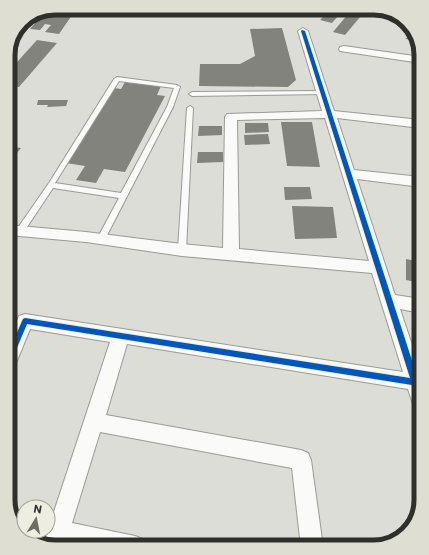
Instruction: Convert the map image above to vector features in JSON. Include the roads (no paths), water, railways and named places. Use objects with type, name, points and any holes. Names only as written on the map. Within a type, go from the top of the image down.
[{"type":"street","points":[[303,31],[379,268],[414,370]]},
{"type":"street","points":[[344,49],[414,59]]},
{"type":"street","points":[[231,253],[231,117],[330,114],[414,123]]},
{"type":"street","points":[[349,174],[414,181]]},
{"type":"street","points":[[15,231],[101,239],[182,250],[231,253],[379,268]]},
{"type":"street","points":[[390,301],[414,305]]},
{"type":"street","points":[[15,345],[25,321],[414,381]]},
{"type":"street","points":[[57,540],[121,336]]},
{"type":"street","points":[[94,422],[301,460],[311,540]]},
{"type":"lane","points":[[15,230],[51,185],[117,79],[177,87],[170,107],[101,239]]},
{"type":"lane","points":[[192,94],[323,92]]},
{"type":"lane","points":[[182,250],[190,108]]},
{"type":"lane","points":[[51,185],[124,196]]}]
